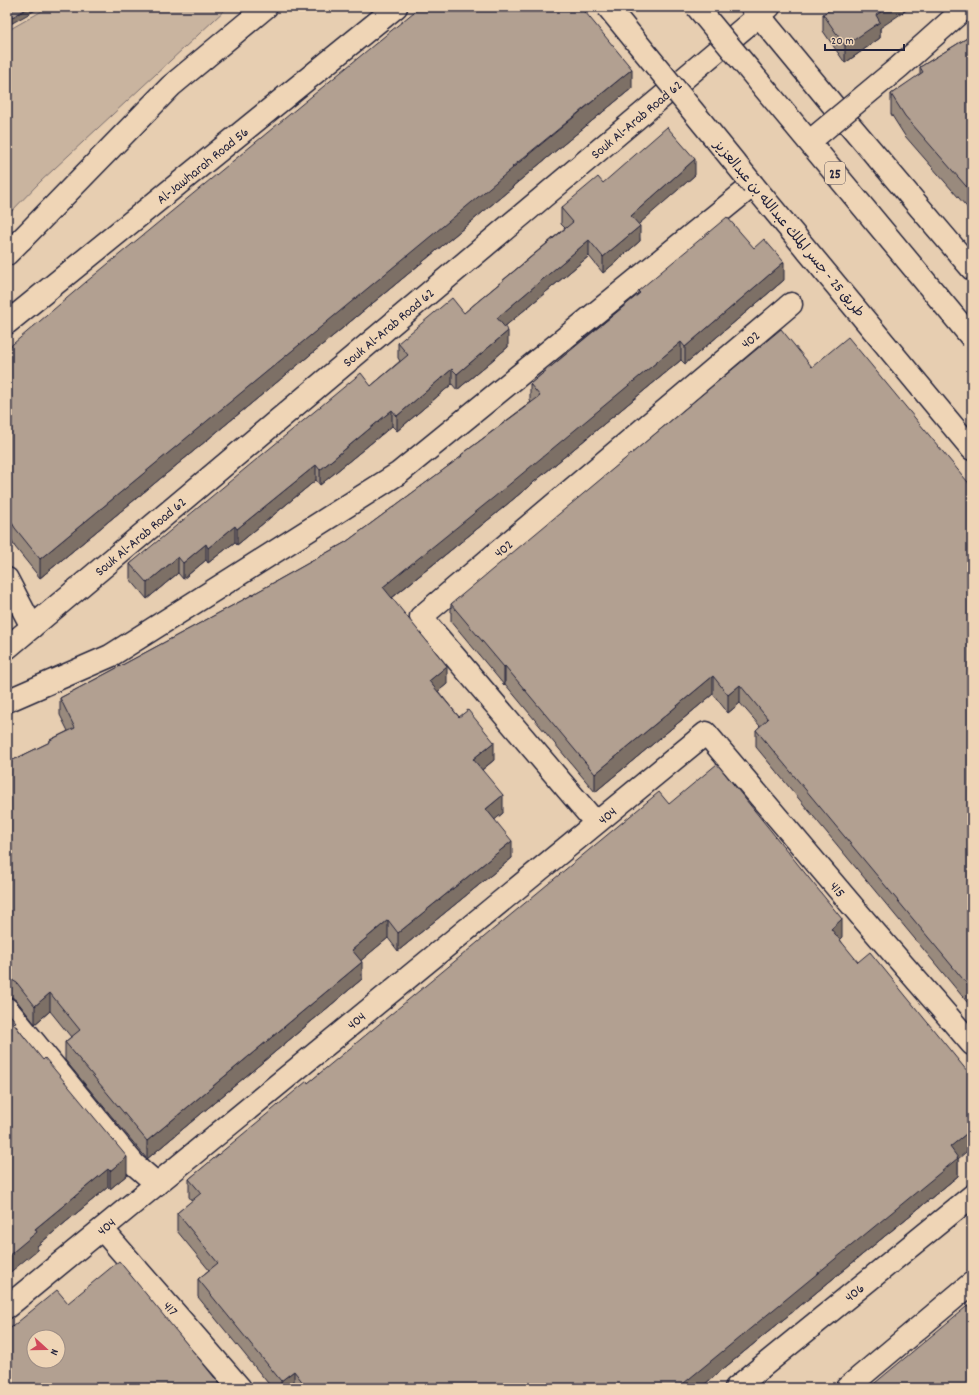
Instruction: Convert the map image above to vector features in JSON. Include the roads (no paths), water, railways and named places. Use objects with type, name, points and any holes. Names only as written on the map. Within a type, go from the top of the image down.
[{"type":"street","points":[[7,254],[171,86],[266,7]]},
{"type":"street","name":"Al-Jawharah Road 56","points":[[7,323],[396,7]]},
{"type":"street","name":"طريق 25 - جسر الملك عبدالله بن عبدالعزيز","points":[[608,7],[972,449]]},
{"type":"street","name":"25","points":[[697,7],[972,338]]},
{"type":"street","points":[[809,142],[899,67],[966,7]]},
{"type":"street","points":[[760,10],[837,110],[972,269]]},
{"type":"street","name":"Souk Al-Arab Road 62","points":[[7,648],[760,10]]},
{"type":"street","points":[[7,700],[110,656],[399,473],[753,184]]},
{"type":"street","name":"402","points":[[596,823],[421,618],[791,304]]},
{"type":"street","points":[[7,579],[32,627]]},
{"type":"street","name":"404","points":[[7,1307],[706,733]]},
{"type":"street","name":"415","points":[[706,733],[972,1044]]},
{"type":"street","points":[[7,1009],[134,1164],[157,1184]]},
{"type":"street","name":"406","points":[[736,1388],[972,1196]]},
{"type":"street","name":"417","points":[[102,1229],[240,1388]]},
{"type":"street","points":[[847,1388],[972,1283]]}]
